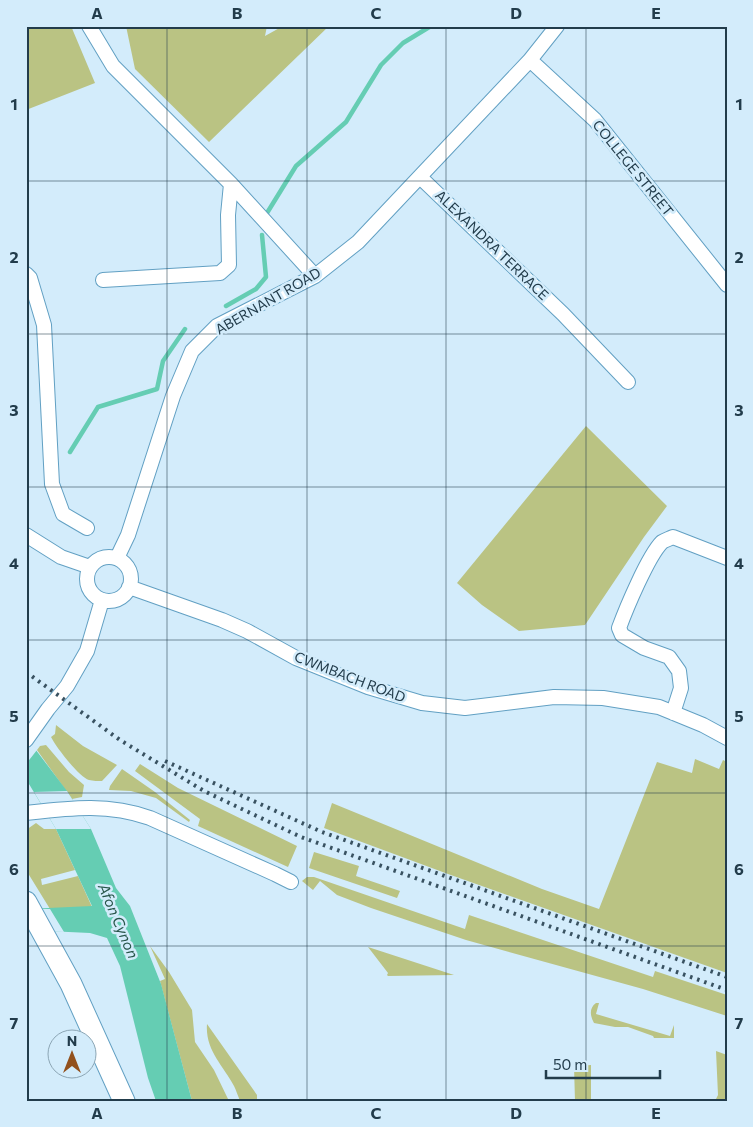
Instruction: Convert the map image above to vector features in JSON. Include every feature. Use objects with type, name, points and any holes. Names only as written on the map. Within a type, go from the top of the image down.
[{"type":"main road","points":[[27,904],[71,984],[124,1101]]},
{"type":"street","points":[[89,26],[113,66],[231,184],[315,276]]},
{"type":"street","name":"ABERNANT ROAD","points":[[117,558],[128,535],[173,396],[192,351],[218,326],[315,276],[358,242],[530,60],[557,26]]},
{"type":"street","name":"COLLEGE STREET","points":[[530,60],[595,120],[727,285]]},
{"type":"street","name":"ALEXANDRA TERRACE","points":[[420,177],[563,314],[628,382]]},
{"type":"street","points":[[103,280],[220,273],[229,265],[228,215],[231,184]]},
{"type":"street","points":[[26,274],[30,278],[44,325],[52,484],[63,514],[87,528]]},
{"type":"street","points":[[26,535],[61,557],[90,567]]},
{"type":"street","points":[[672,713],[680,688],[679,671],[669,657],[644,648],[622,635],[619,628],[640,580],[663,542],[673,537],[727,558]]},
{"type":"street","points":[[105,557],[117,558],[128,567],[130,574],[129,587],[126,593],[115,600],[102,600],[91,593],[88,587],[87,573],[90,567],[99,559],[105,557]]},
{"type":"street","name":"CWMBACH ROAD","points":[[129,587],[247,631],[296,658],[368,687],[422,703],[465,708],[554,697],[603,698],[659,707],[703,725],[727,738]]},
{"type":"street","points":[[27,739],[67,686],[87,651],[102,600]]},
{"type":"street","points":[[26,813],[78,808],[116,809],[142,815],[291,882]]},
{"type":"shaded area","points":[[26,26],[71,26],[95,83],[26,110]]},
{"type":"shaded area","points":[[126,26],[267,26],[265,36],[283,26],[329,26],[209,142],[135,69]]},
{"type":"shaded area","points":[[586,426],[667,506],[585,625],[519,631],[482,605],[457,583]]},
{"type":"shaded area","points":[[56,725],[83,746],[117,765],[102,781],[85,778],[68,761],[51,737],[55,734]]},
{"type":"shaded area","points":[[46,745],[69,772],[84,785],[82,797],[72,799],[37,750],[40,746]]},
{"type":"shaded area","points":[[695,759],[719,769],[723,760],[727,762],[727,973],[324,828],[332,803],[542,889],[599,909],[657,762],[692,773]]},
{"type":"shaded area","points":[[140,764],[178,788],[297,846],[288,867],[198,826],[200,819],[135,771]]},
{"type":"shaded area","points":[[122,769],[155,792],[190,820],[189,822],[156,798],[131,791],[109,790]]},
{"type":"shaded area","points":[[36,823],[44,829],[56,829],[75,870],[41,879],[42,885],[78,876],[92,907],[50,909],[26,870],[26,830]]},
{"type":"shaded area","points":[[314,852],[359,866],[356,876],[400,891],[397,898],[309,868]]},
{"type":"shaded area","points":[[307,877],[314,877],[465,929],[469,915],[653,977],[655,971],[727,995],[727,1016],[643,989],[466,940],[337,895],[320,881],[313,890],[302,881]]},
{"type":"shaded area","points":[[150,946],[169,972],[192,1010],[195,1042],[214,1070],[229,1101],[192,1101],[160,981],[165,979]]},
{"type":"shaded area","points":[[368,947],[454,975],[388,976],[388,973]]},
{"type":"shaded area","points":[[599,1003],[596,1014],[670,1036],[674,1025],[674,1038],[654,1038],[628,1027],[615,1027],[594,1023],[591,1012],[592,1007]]},
{"type":"shaded area","points":[[207,1024],[257,1095],[257,1101],[240,1101],[234,1086],[212,1050],[207,1033]]},
{"type":"shaded area","points":[[716,1051],[727,1055],[727,1101],[666,1101],[716,1099],[718,1095]]},
{"type":"shaded area","points":[[591,1065],[591,1101],[575,1101],[574,1066]]},
{"type":"water","name":"Afon Cynon","points":[[26,737],[67,791],[91,829],[116,888],[130,906],[161,984],[192,1101],[156,1101],[148,1078],[120,966],[107,938],[90,933],[26,930],[26,909],[92,906],[56,829],[26,779]]},
{"type":"pier","points":[[26,737],[37,750],[26,764]]},
{"type":"pier","points":[[67,791],[91,829],[56,829],[34,792]]},
{"type":"pier","points":[[26,909],[50,909],[64,932],[26,930]]},
{"type":"waterway","points":[[267,213],[296,166],[346,122],[381,65],[403,43],[431,26]]},
{"type":"waterway","points":[[226,306],[256,289],[266,277],[262,235]]},
{"type":"waterway","points":[[70,452],[98,407],[157,389],[163,361],[185,329]]},
{"type":"railway","points":[[26,672],[120,740],[204,791],[301,837],[727,990]]},
{"type":"railway","points":[[165,761],[322,832],[727,977]]}]
